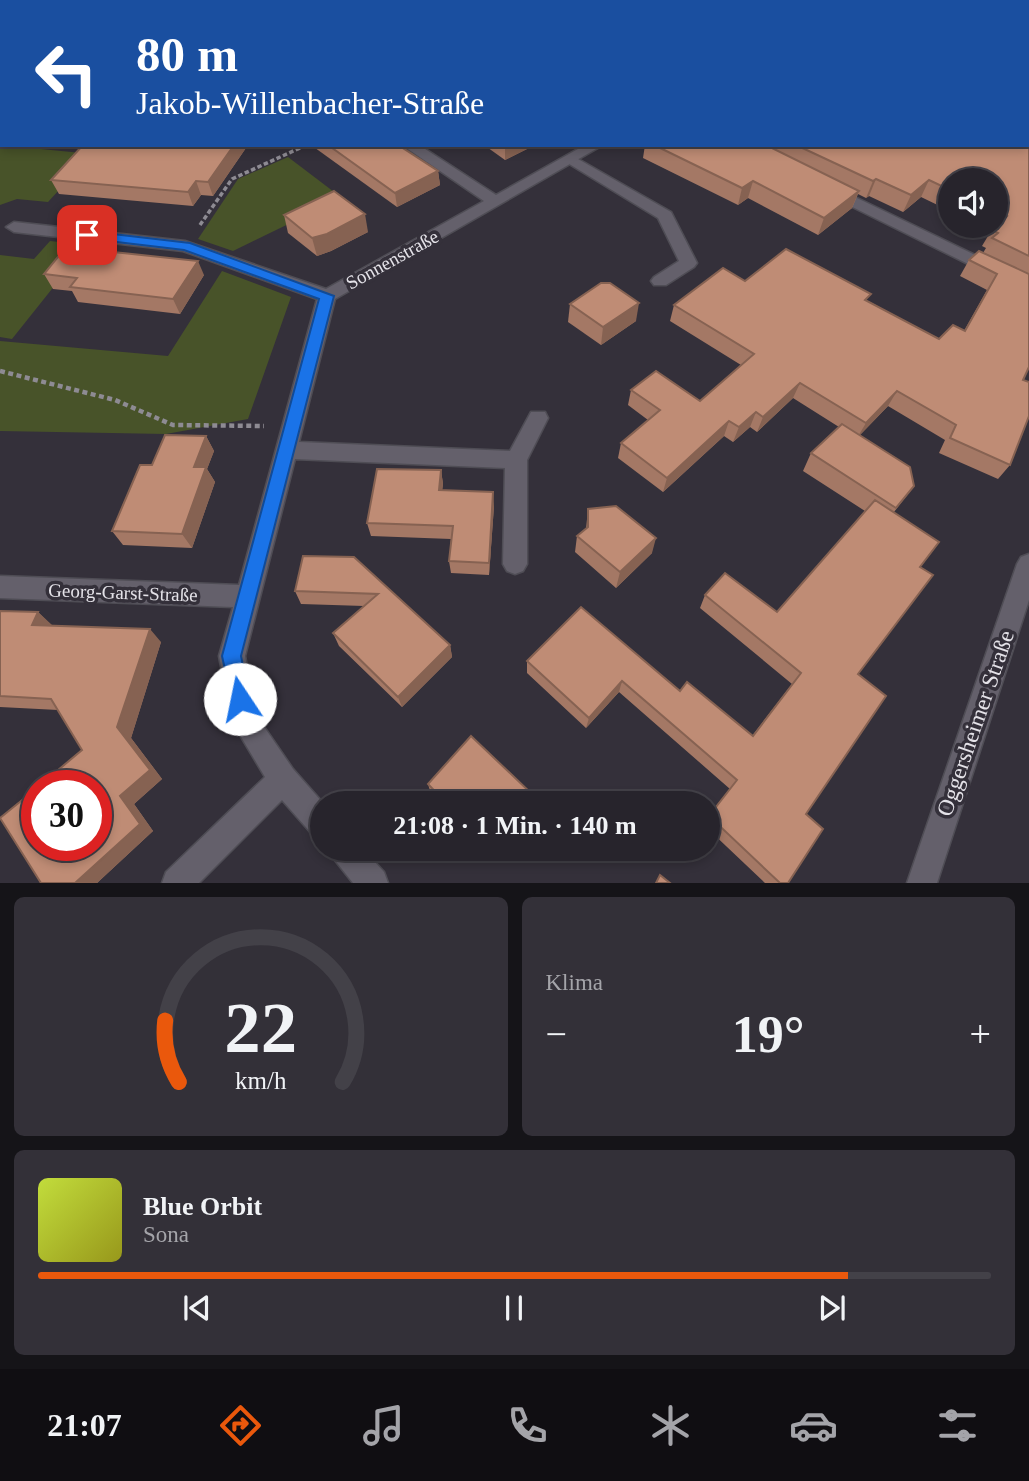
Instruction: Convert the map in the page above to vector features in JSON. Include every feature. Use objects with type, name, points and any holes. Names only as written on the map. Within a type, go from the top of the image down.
[{"type":"street","points":[[412,147],[495,201]]},
{"type":"street","name":"Sonnenstraße","points":[[310,810],[283,779],[244,720],[232,656],[327,296],[592,147]]},
{"type":"street","points":[[571,159],[664,215],[688,263],[660,281]]},
{"type":"street","points":[[811,181],[1029,288]]},
{"type":"street","points":[[14,227],[185,246],[327,296]]},
{"type":"street","points":[[515,564],[516,460],[538,418]]},
{"type":"street","points":[[286,450],[516,460]]},
{"type":"street","name":"Oggersheimer Straße","points":[[922,883],[1029,564]]},
{"type":"street","name":"Georg-Garst-Straße","points":[[0,587],[246,596]]},
{"type":"street","points":[[177,883],[283,779]]},
{"type":"street","points":[[354,861],[373,883]]},
{"type":"path","points":[[185,246],[232,179],[303,147]]},
{"type":"path","points":[[0,371],[115,400],[173,425],[293,426]]},
{"type":"green space","points":[[0,147],[92,154],[48,202],[17,199],[0,205]]},
{"type":"green space","points":[[288,157],[342,198],[233,251],[198,239],[238,179]]},
{"type":"green space","points":[[50,241],[87,245],[12,339],[0,337],[0,255],[34,259]]},
{"type":"green space","points":[[222,271],[291,297],[248,419],[166,434],[0,431],[0,341],[168,356]]},
{"type":"building","points":[[81,147],[233,147],[208,182],[196,181],[188,192],[51,180]]},
{"type":"building","points":[[331,147],[401,147],[438,171],[395,193]]},
{"type":"building","points":[[658,147],[770,147],[859,191],[824,218],[753,181],[742,188]]},
{"type":"building","points":[[800,147],[1029,147],[1029,256],[992,238],[1008,238],[1008,168],[938,168],[938,184],[929,180],[911,195],[876,179],[873,181]]},
{"type":"building","points":[[334,191],[365,214],[327,234],[312,238],[284,215]]},
{"type":"building","points":[[66,247],[198,261],[173,299],[70,287],[77,278],[44,274]]},
{"type":"building","points":[[786,249],[871,294],[865,300],[939,339],[953,325],[965,331],[997,274],[969,260],[979,251],[1029,274],[1029,367],[1023,380],[1029,382],[1029,416],[1010,465],[950,438],[956,425],[897,391],[866,423],[800,383],[763,417],[756,412],[739,427],[729,421],[667,478],[621,443],[660,410],[631,390],[656,371],[700,401],[754,354],[674,305],[723,268],[745,281]]},
{"type":"building","points":[[601,283],[610,283],[639,303],[603,327],[570,304]]},
{"type":"building","points":[[842,424],[910,467],[914,486],[896,508],[811,453]]},
{"type":"building","points":[[165,435],[206,436],[194,467],[206,467],[182,534],[112,531],[140,465],[152,465]]},
{"type":"building","points":[[377,469],[441,470],[439,490],[493,492],[489,563],[449,561],[453,526],[367,523]]},
{"type":"building","points":[[875,500],[939,542],[920,567],[933,575],[858,674],[886,696],[806,814],[823,829],[788,883],[780,883],[720,826],[720,802],[737,780],[622,681],[589,718],[527,661],[581,607],[680,691],[687,682],[753,736],[801,673],[705,595],[725,573],[777,612]]},
{"type":"building","points":[[616,506],[656,538],[620,572],[577,536],[588,527],[588,509]]},
{"type":"building","points":[[303,556],[354,557],[450,645],[398,697],[333,633],[378,594],[295,591]]},
{"type":"building","points":[[0,611],[38,612],[32,625],[150,629],[117,727],[150,770],[120,796],[140,824],[112,849],[112,770],[58,770],[82,750],[51,699],[0,696]]},
{"type":"building","points":[[471,736],[529,791],[435,791],[428,784]]},
{"type":"building","points":[[21,801],[21,851],[0,818]]},
{"type":"building","points":[[27,861],[99,861],[75,883],[41,883]]},
{"type":"building","points":[[660,875],[670,883],[656,883]]},
{"type":"route","points":[[87,235],[185,246],[327,296],[232,656],[240,699]]}]
